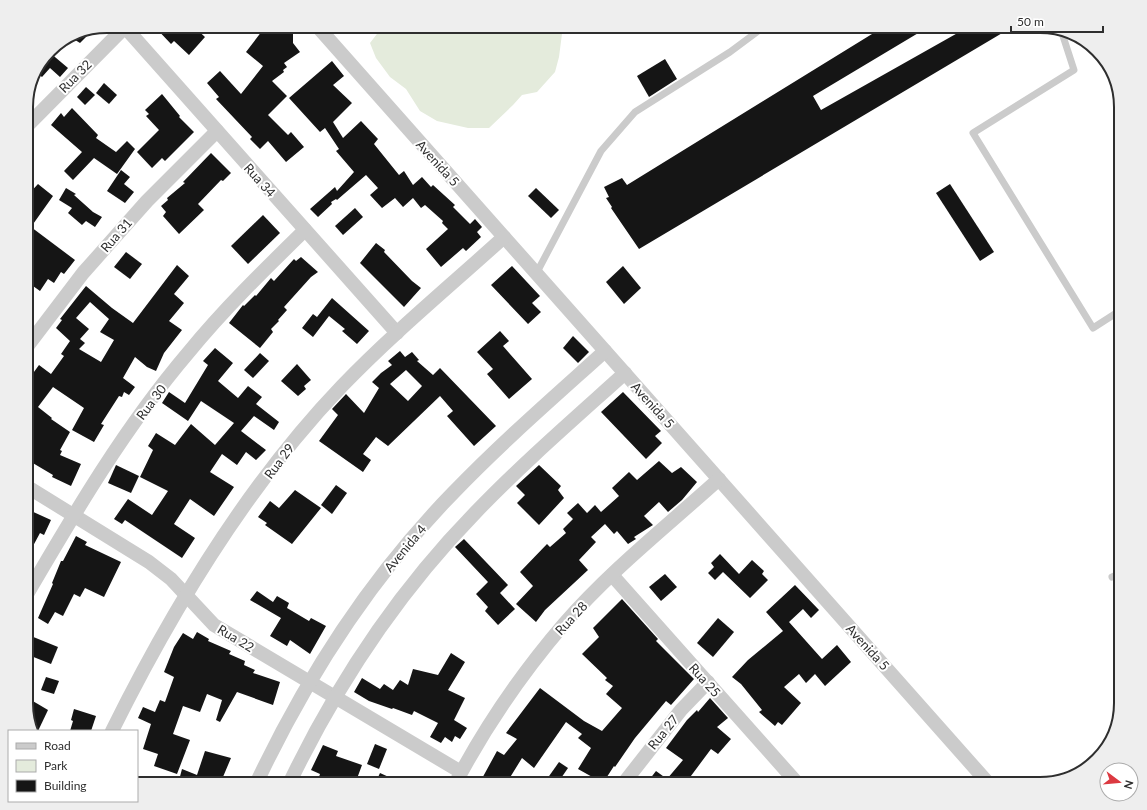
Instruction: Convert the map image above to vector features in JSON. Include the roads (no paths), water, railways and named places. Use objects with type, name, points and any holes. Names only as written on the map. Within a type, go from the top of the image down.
[{"type":"street","name":"Rua 32","points":[[33,120],[118,33]]},
{"type":"street","name":"Rua 34","points":[[129,33],[397,333]]},
{"type":"street","name":"Avenida 5","points":[[323,33],[983,777]]},
{"type":"street","name":"Rua 31","points":[[33,339],[92,262],[146,201],[217,131]]},
{"type":"street","name":"Rua 30","points":[[33,584],[74,515],[127,434],[187,354],[243,290],[305,230]]},
{"type":"street","name":"Rua 29","points":[[112,730],[142,671],[186,596],[239,514],[293,441],[342,386],[397,333],[504,237]]},
{"type":"street","name":"Avenida 4","points":[[259,777],[278,738],[310,682],[341,632],[375,584],[452,493],[498,448],[605,351]]},
{"type":"street","points":[[292,777],[304,752],[336,697],[366,649],[399,602],[469,520],[519,470],[625,373]]},
{"type":"street","name":"Rua 28","points":[[459,777],[497,712],[518,682],[564,624],[612,575],[719,479]]},
{"type":"street","name":"Rua 22","points":[[33,490],[149,562],[170,579],[214,625],[336,697],[456,777]]},
{"type":"street","name":"Rua 25","points":[[612,575],[792,777]]},
{"type":"street","name":"Rua 27","points":[[628,777],[681,710],[708,682]]},
{"type":"lane","points":[[536,274],[601,150],[635,112],[730,52],[756,33]]},
{"type":"lane","points":[[1063,37],[1074,70],[973,133],[1093,328],[1114,314]]}]
